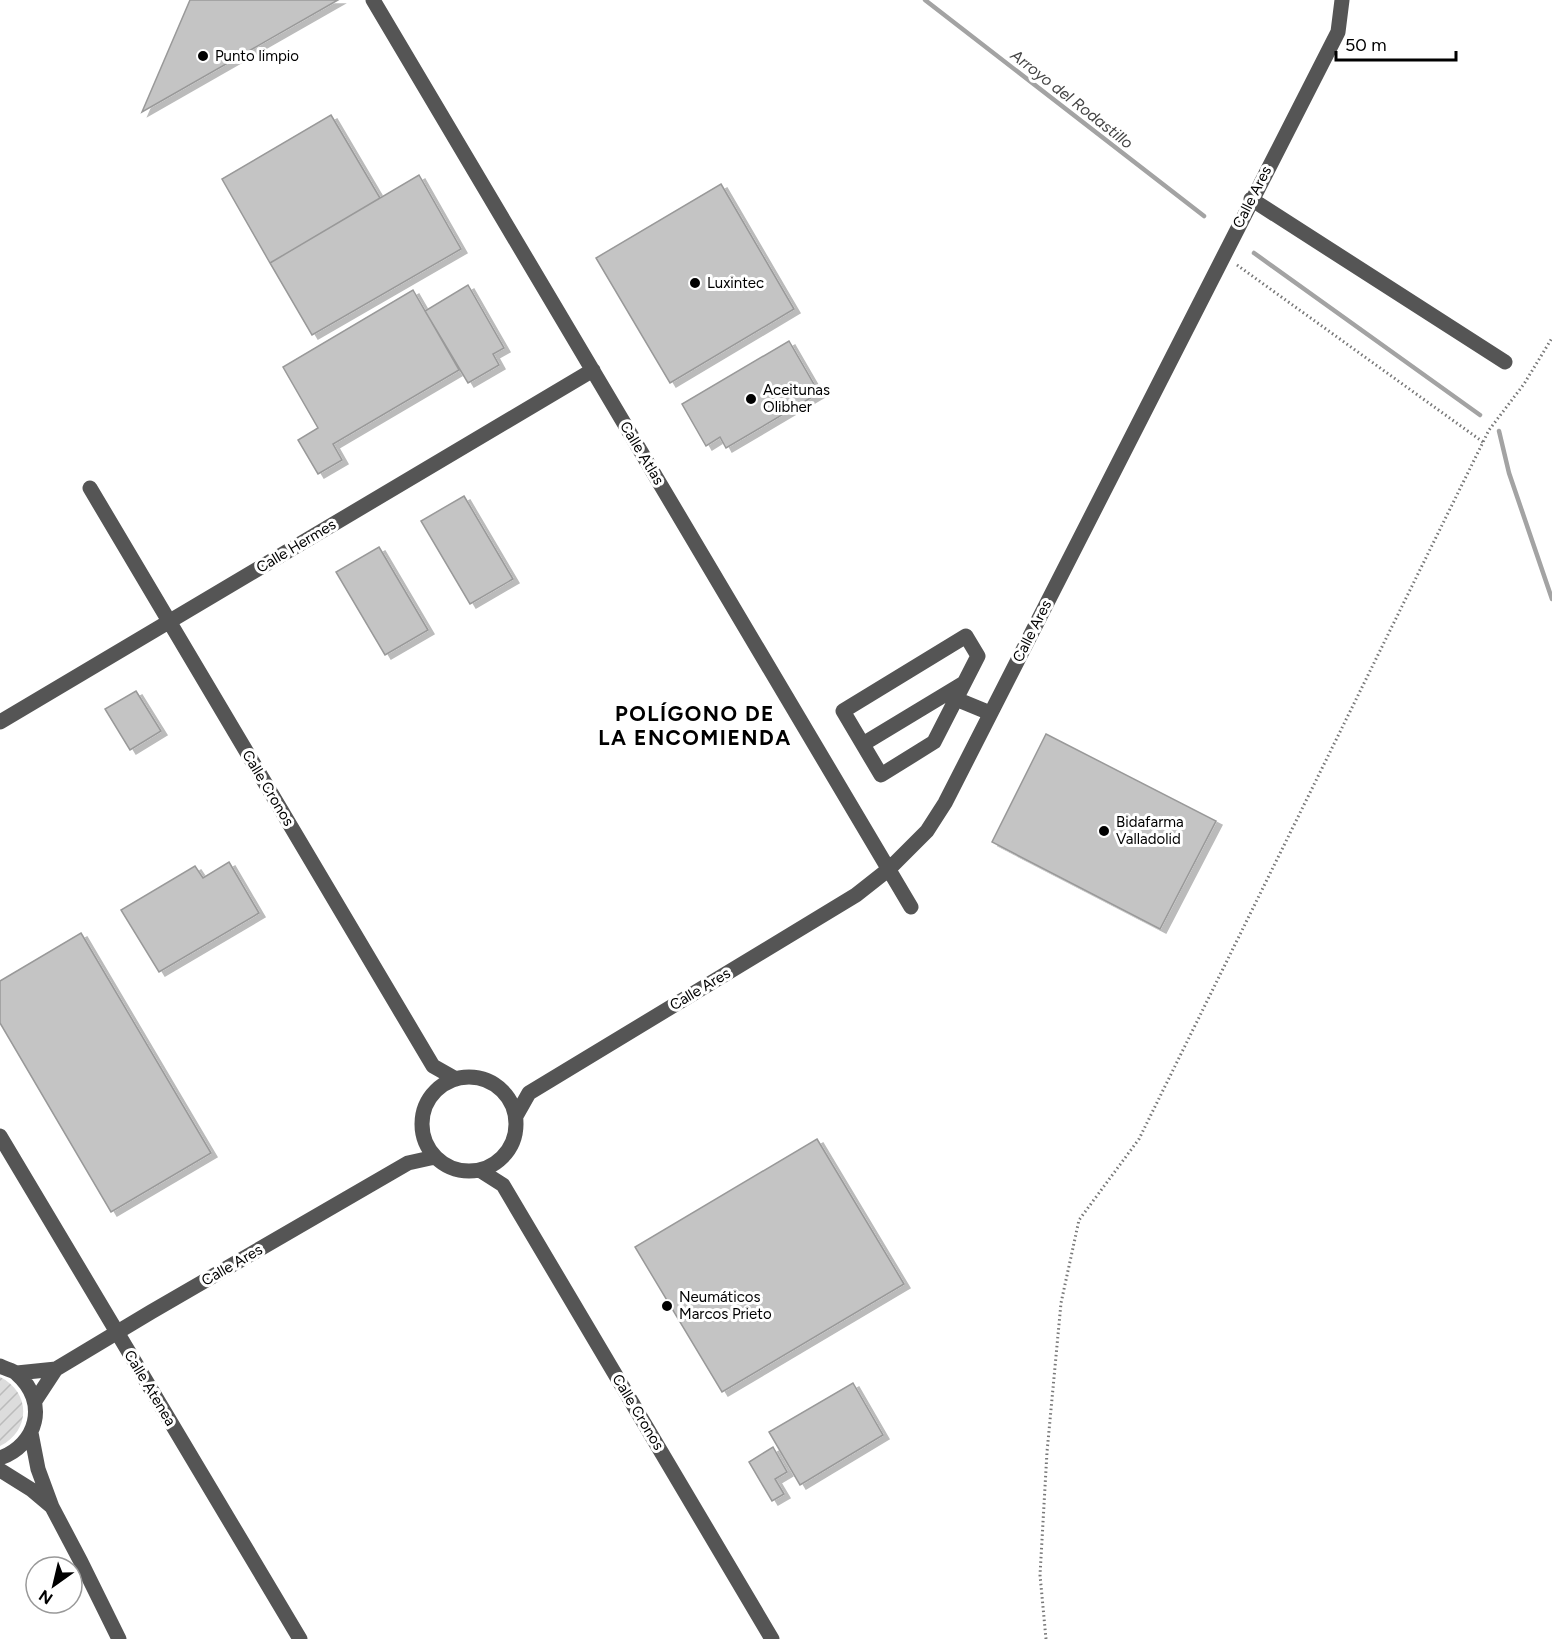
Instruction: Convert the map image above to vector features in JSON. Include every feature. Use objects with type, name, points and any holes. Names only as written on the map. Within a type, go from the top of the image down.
[{"type":"street","name":"Calle Atlas","points":[[373,0],[911,907]]},
{"type":"street","name":"Calle Ares","points":[[516,1116],[529,1093],[856,895],[890,869],[927,831],[945,803],[1338,32],[1342,0]]},
{"type":"street","points":[[1251,199],[1504,362]]},
{"type":"street","name":"Calle Hermes","points":[[0,722],[593,370]]},
{"type":"street","name":"Calle Cronos","points":[[90,488],[433,1066]]},
{"type":"street","points":[[966,636],[978,656],[956,699],[934,742],[881,775],[843,711],[966,636]]},
{"type":"street","points":[[863,744],[964,683]]},
{"type":"street","points":[[956,699],[990,713]]},
{"type":"street","points":[[433,1066],[456,1078]]},
{"type":"street","points":[[433,1066],[435,1091]]},
{"type":"street","points":[[477,1077],[487,1080],[504,1093],[512,1104],[516,1116],[516,1131],[512,1145],[494,1166],[481,1171],[468,1172],[444,1165],[427,1147],[423,1136],[421,1124],[428,1101],[435,1091],[456,1078],[477,1077]]},
{"type":"street","points":[[504,1093],[529,1093]]},
{"type":"street","name":"Calle Atenea","points":[[0,1136],[300,1639]]},
{"type":"street","name":"Calle Ares","points":[[408,1162],[423,1136]]},
{"type":"street","name":"Calle Ares","points":[[34,1401],[56,1369],[408,1162],[435,1157]]},
{"type":"street","points":[[503,1185],[504,1157]]},
{"type":"street","name":"Calle Cronos","points":[[481,1171],[503,1185],[772,1639]]},
{"type":"street","points":[[0,1366],[16,1373],[28,1387],[34,1401],[36,1417],[31,1433],[23,1446],[11,1455],[0,1458]]},
{"type":"street","name":"Calle Ares","points":[[16,1373],[56,1369]]},
{"type":"street","points":[[31,1433],[38,1469],[52,1507],[118,1639]]},
{"type":"street","points":[[0,1470],[32,1490],[52,1507]]},
{"type":"path","points":[[1223,255],[1484,442]]},
{"type":"path","points":[[1046,1639],[1040,1575],[1047,1452],[1061,1303],[1079,1220],[1140,1139],[1490,430],[1524,384],[1552,338]]},
{"type":"shaded area","points":[[0,1377],[17,1392],[22,1401],[23,1412],[22,1422],[17,1431],[0,1446]]},
{"type":"building","name":"Punto limpio","points":[[190,0],[338,0],[142,112]]},
{"type":"building","points":[[331,115],[380,198],[270,263],[222,179]]},
{"type":"building","points":[[419,175],[461,249],[312,335],[270,263]]},
{"type":"building","name":"Luxintec","points":[[721,184],[794,309],[670,383],[596,258]]},
{"type":"building","points":[[468,285],[504,348],[493,354],[499,365],[468,383],[425,311]]},
{"type":"building","points":[[413,290],[459,370],[333,444],[342,460],[318,474],[298,440],[318,428],[283,367]]},
{"type":"building","name":"Aceitunas Olibher","points":[[789,341],[819,393],[726,448],[720,437],[706,446],[682,404]]},
{"type":"building","points":[[464,496],[513,579],[470,604],[421,521]]},
{"type":"building","points":[[379,547],[428,630],[385,655],[336,572]]},
{"type":"building","points":[[136,691],[161,731],[130,750],[105,709]]},
{"type":"building","name":"Bidafarma Valladolid","points":[[1046,734],[1216,821],[1160,929],[992,842]]},
{"type":"building","points":[[229,862],[259,913],[159,972],[121,910],[195,866],[203,878]]},
{"type":"building","points":[[81,933],[211,1153],[111,1212],[0,1023],[0,981]]},
{"type":"building","points":[[817,1139],[904,1284],[722,1392],[635,1247]]},
{"type":"building","points":[[853,1383],[883,1435],[800,1485],[769,1432]]},
{"type":"building","points":[[773,1447],[787,1472],[775,1479],[784,1494],[772,1501],[749,1462]]},
{"type":"waterway","name":"Arroyo del Rodastillo","points":[[925,0],[1204,216]]},
{"type":"waterway","name":"Arroyo del Rodastillo","points":[[1254,253],[1480,415]]},
{"type":"waterway","name":"Arroyo del Rodastillo","points":[[1499,431],[1509,473],[1552,599]]},
{"type":"place","name":"Punto limpio","points":[[203,56]]},
{"type":"place","name":"Luxintec","points":[[695,283]]},
{"type":"place","name":"Aceitunas Olibher","points":[[751,399]]},
{"type":"place","name":"Bidafarma Valladolid","points":[[1104,831]]},
{"type":"place","name":"Neumáticos Marcos Prieto","points":[[667,1306]]},
{"type":"district","name":"POLÍGONO DE LA ENCOMIENDA","points":[[695,725]]}]
